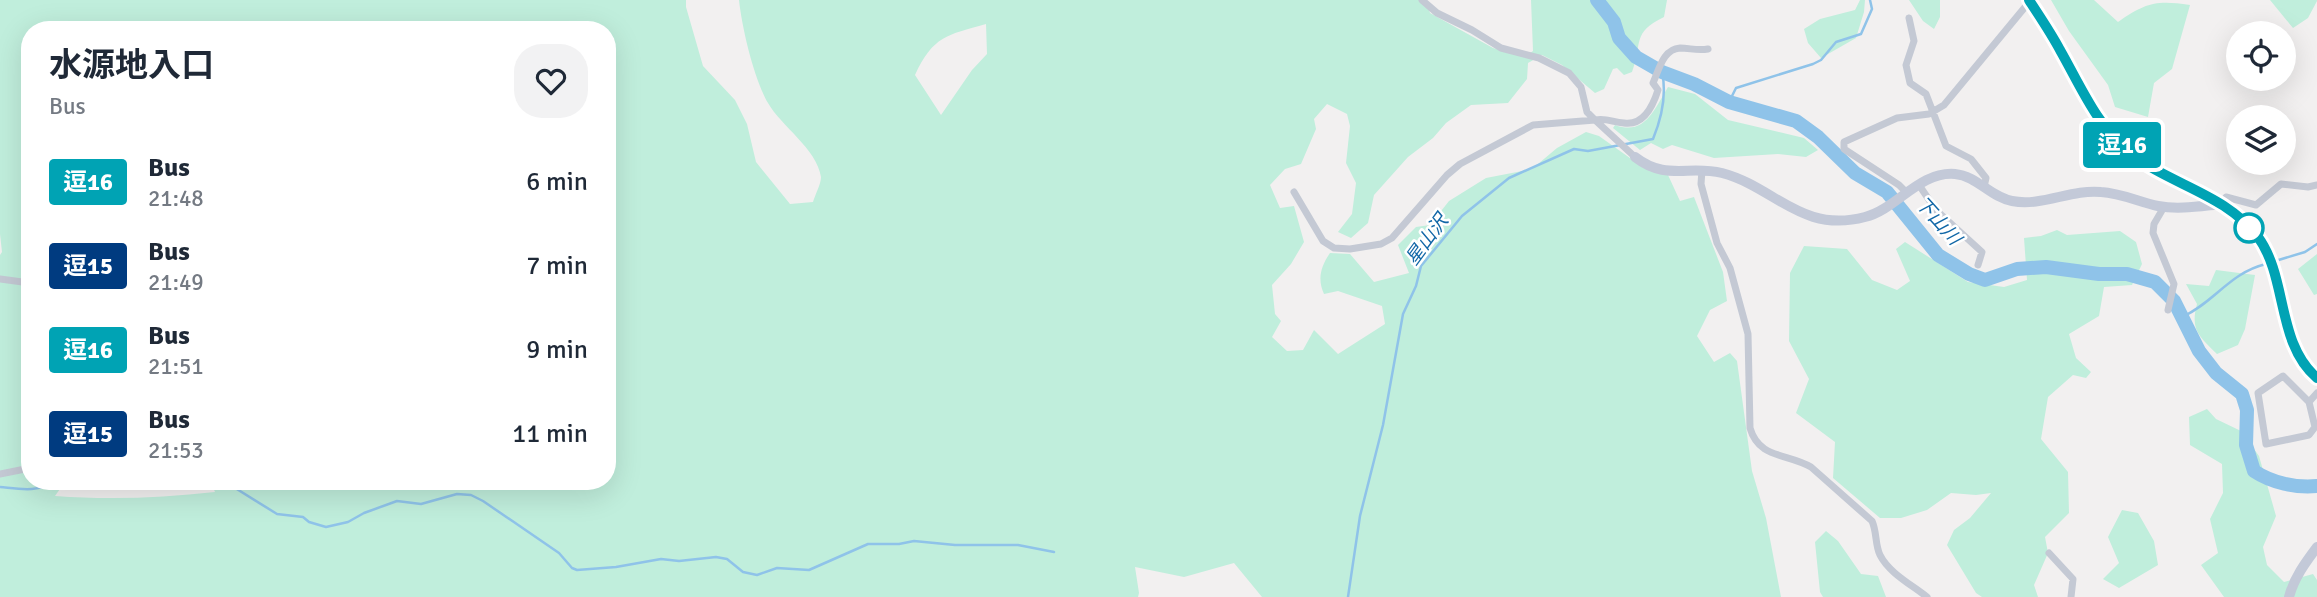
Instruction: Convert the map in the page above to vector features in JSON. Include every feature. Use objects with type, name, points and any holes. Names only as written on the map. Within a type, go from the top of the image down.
[{"type":"main road","points":[[2030,1],[2056,41],[2096,115],[2115,138],[2146,164],[2222,204],[2258,236],[2269,256],[2292,337],[2299,353],[2317,378]]},
{"type":"street","points":[[1422,0],[1437,13],[1501,48],[1539,58],[1569,73],[1581,87],[1587,112],[1635,157],[1652,169],[1702,170],[1724,174],[1747,183],[1808,216],[1841,220],[1877,214],[1919,185],[1937,176],[1955,174],[1967,177],[1997,196],[2015,202],[2102,192],[2164,207],[2222,204],[2226,197],[2256,205],[2281,184],[2308,187],[2317,185]]},
{"type":"street","points":[[1905,195],[1899,185],[1844,149],[1844,142],[1897,118],[1932,113],[1944,105],[2030,1]]},
{"type":"street","points":[[1909,18],[1914,41],[1906,65],[1910,83],[1926,94],[1946,146],[1971,159],[1986,178],[1984,187]]},
{"type":"street","points":[[1294,192],[1323,241],[1334,248],[1350,249],[1381,244],[1392,238],[1447,175],[1460,164],[1533,125],[1598,123],[1605,118],[1625,124],[1640,120],[1652,108],[1658,90],[1653,83],[1663,59],[1679,48],[1696,52],[1708,49]]},
{"type":"street","points":[[1702,170],[1701,184],[1717,243],[1730,268],[1748,334],[1750,428],[1754,440],[1768,452],[1801,461],[1811,467],[1872,522],[1878,553],[1887,566],[1927,597]]},
{"type":"street","points":[[1919,185],[1936,210],[1982,252],[1978,265]]},
{"type":"street","points":[[2164,207],[2154,225],[2153,233],[2174,284],[2168,310]]},
{"type":"street","points":[[0,279],[21,282]]},
{"type":"street","points":[[2283,376],[2309,402],[2315,427],[2309,435],[2266,444],[2258,393],[2283,376]]},
{"type":"street","points":[[2309,402],[2317,393]]},
{"type":"street","points":[[0,474],[21,470]]},
{"type":"street","points":[[2289,597],[2303,565],[2317,547]]},
{"type":"street","points":[[2049,553],[2073,579],[2071,597]]},
{"type":"green space","points":[[0,0],[686,0],[703,66],[735,100],[747,124],[756,162],[790,204],[813,202],[821,177],[813,157],[774,112],[763,93],[749,53],[739,0],[1426,0],[1430,13],[1493,48],[1524,57],[1533,51],[1531,0],[1667,0],[1664,17],[1642,34],[1632,72],[1624,75],[1617,68],[1613,69],[1604,89],[1595,93],[1562,65],[1542,55],[1528,63],[1527,79],[1508,103],[1471,105],[1408,157],[1374,195],[1368,223],[1351,238],[1338,232],[1352,214],[1356,183],[1346,163],[1350,126],[1347,114],[1327,104],[1314,119],[1316,129],[1301,164],[1285,169],[1270,185],[1280,208],[1294,206],[1304,242],[1291,264],[1272,285],[1275,314],[1281,321],[1272,337],[1287,351],[1303,350],[1314,330],[1338,354],[1385,324],[1382,306],[1338,291],[1324,294],[1321,273],[1330,253],[1350,254],[1374,282],[1409,273],[1398,245],[1416,227],[1430,225],[1449,201],[1486,178],[1532,169],[1557,148],[1586,132],[1599,136],[1644,168],[1668,175],[1680,201],[1694,197],[1723,272],[1727,301],[1710,310],[1697,336],[1714,362],[1730,353],[1737,361],[1752,471],[1766,518],[1781,597],[1262,597],[1234,563],[1184,577],[1135,567],[1138,597],[0,597]],"holes":[[[986,24],[987,54],[972,70],[941,115],[915,75],[928,52],[951,35]]]},
{"type":"green space","points":[[1860,0],[1865,0],[1864,12],[1856,38],[1821,58],[1808,43],[1804,29],[1820,19],[1855,10]]},
{"type":"green space","points":[[1909,0],[1940,0],[1940,17],[1934,29],[1923,21]]},
{"type":"green space","points":[[2051,0],[2094,0],[2118,22],[2151,4],[2190,5],[2172,69],[2154,83],[2148,117],[2115,107],[2108,85],[2069,31]]},
{"type":"green space","points":[[2270,0],[2317,0],[2308,18],[2296,26],[2296,21],[2287,21]]},
{"type":"green space","points":[[1668,87],[1695,94],[1728,120],[1804,138],[1818,150],[1806,157],[1778,154],[1714,158],[1672,145],[1663,149],[1651,143],[1640,150],[1613,128],[1615,125],[1634,127],[1648,119]]},
{"type":"green space","points":[[2057,230],[2067,235],[2120,231],[2136,242],[2142,264],[2132,285],[2104,287],[2099,316],[2069,334],[2076,358],[2091,372],[2086,378],[2073,375],[2048,397],[2041,439],[2068,472],[2069,513],[2045,537],[2048,553],[2034,585],[2038,597],[1982,597],[1976,593],[1947,545],[1954,530],[1970,518],[1991,493],[1951,493],[1927,510],[1901,518],[1880,518],[1833,478],[1835,442],[1796,413],[1809,379],[1789,341],[1790,273],[1804,246],[1847,249],[1872,280],[1897,290],[1910,281],[1896,249],[1905,242],[1968,282],[2004,287],[2027,280],[2024,238]]},
{"type":"green space","points":[[2317,254],[2317,294],[2314,295],[2298,269]]},
{"type":"green space","points":[[2216,270],[2255,275],[2245,329],[2238,345],[2217,354],[2198,332],[2195,320],[2197,304],[2186,284],[2209,286]]},
{"type":"green space","points":[[2207,409],[2216,419],[2241,431],[2259,456],[2276,516],[2263,547],[2267,565],[2284,582],[2313,574],[2317,580],[2317,597],[2224,597],[2201,565],[2218,553],[2210,519],[2223,493],[2222,464],[2190,445],[2189,417]]},
{"type":"green space","points":[[2122,510],[2138,513],[2154,541],[2158,565],[2119,588],[2103,579],[2119,563],[2108,537]]},
{"type":"green space","points":[[1826,531],[1838,541],[1861,574],[1878,576],[1886,597],[1823,597],[1820,592],[1815,542]]},
{"type":"waterway","name":"下山川","points":[[1597,0],[1614,22],[1619,38],[1636,57],[1662,72],[1694,84],[1729,102],[1796,121],[1818,137],[1855,173],[1887,192],[1938,255],[1969,274],[1985,280],[2017,269],[2046,267],[2099,274],[2127,274],[2155,282],[2174,301],[2199,351],[2216,373],[2242,394],[2247,410],[2246,445],[2254,471],[2284,484],[2317,486]]},
{"type":"waterway","points":[[1729,102],[1736,88],[1813,64],[1821,60],[1836,42],[1861,34],[1872,9],[1870,0]]},
{"type":"waterway","name":"星山沢","points":[[1348,597],[1360,516],[1383,425],[1403,314],[1416,286],[1421,266],[1462,216],[1509,178],[1574,149],[1588,151],[1653,139],[1663,106],[1662,72]]},
{"type":"waterway","points":[[2272,262],[2305,252],[2317,244]]},
{"type":"waterway","points":[[2182,317],[2204,304],[2242,274],[2266,264]]},
{"type":"waterway","points":[[0,487],[21,489]]},
{"type":"waterway","points":[[238,490],[277,514],[303,517],[309,522],[326,527],[348,522],[397,501],[421,504],[457,494],[471,495],[559,553],[577,570],[661,559],[679,561],[716,557],[727,559],[743,572],[757,575],[777,568],[809,570],[868,544],[914,541],[955,545],[1018,545],[1054,552]]},
{"type":"bus line","name":"逗16","points":[[2029,0],[2108,131],[2146,164],[2222,204],[2258,236],[2277,279],[2292,337],[2299,353],[2317,378]]}]
